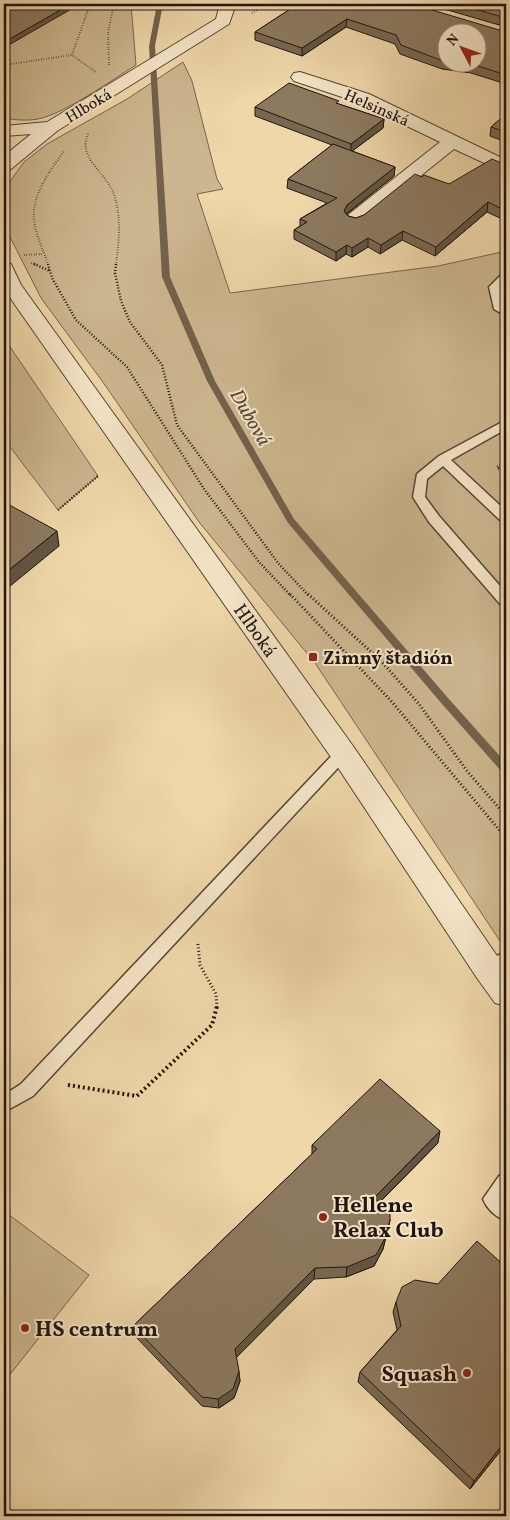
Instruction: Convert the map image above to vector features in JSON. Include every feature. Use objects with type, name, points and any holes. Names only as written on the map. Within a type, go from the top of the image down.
[{"type":"street","name":"Hlboká","points":[[5,158],[117,84],[181,48],[223,21],[234,7]]},
{"type":"street","name":"Helsinská","points":[[300,77],[363,98],[506,167]]},
{"type":"street","name":"Hlboká","points":[[4,131],[50,128]]},
{"type":"street","points":[[355,219],[452,142]]},
{"type":"street","name":"Hlboká","points":[[10,262],[11,285],[344,753],[497,964],[506,993]]},
{"type":"lane","points":[[506,276],[495,287],[500,309],[506,313]]},
{"type":"lane","points":[[506,424],[443,459],[421,477],[419,497],[434,519],[506,602]]},
{"type":"lane","points":[[443,459],[506,518]]},
{"type":"lane","points":[[4,1104],[27,1090],[344,753]]},
{"type":"lane","points":[[506,1182],[492,1200],[506,1212]]},
{"type":"path","points":[[72,55],[90,4]]},
{"type":"path","points":[[114,4],[108,32],[117,84]]},
{"type":"path","points":[[4,65],[72,55],[117,84]]},
{"type":"path","points":[[88,133],[84,142],[86,153],[112,189],[119,210],[120,233],[115,273],[121,301],[130,322],[162,365],[177,424],[278,563],[309,596],[381,661],[419,704],[468,771],[506,816]]},
{"type":"path","points":[[64,150],[37,197],[34,220],[50,271],[76,320],[127,367],[204,489],[259,562],[392,702],[506,838]]},
{"type":"path","points":[[10,262],[50,271]]},
{"type":"path","points":[[506,462],[498,467],[506,475]]},
{"type":"path","points":[[58,510],[98,476]]},
{"type":"path","points":[[37,1079],[137,1096],[212,1024],[216,1009],[216,994],[200,965],[195,911]]},
{"type":"shaded area","points":[[4,4],[131,4],[136,65],[88,96],[49,116],[30,120],[4,118]]},
{"type":"shaded area","points":[[183,62],[192,81],[217,179],[223,189],[197,194],[230,293],[438,266],[506,251],[506,950],[315,663],[199,522],[105,385],[41,298],[10,237],[4,216],[6,187],[24,162],[47,144],[127,99]]},
{"type":"shaded area","points":[[4,338],[98,476],[58,510],[4,439]]},
{"type":"shaded area","name":"HS centrum","points":[[4,1211],[89,1275],[4,1382]]},
{"type":"building","points":[[4,4],[71,4],[6,41],[4,40]]},
{"type":"building","points":[[298,4],[412,4],[472,22],[438,22],[438,59],[401,45],[396,35],[347,19],[302,48],[255,32]]},
{"type":"building","points":[[457,4],[506,4],[506,18]]},
{"type":"building","points":[[488,27],[506,32],[506,75],[488,69]]},
{"type":"building","points":[[289,83],[339,101],[336,103],[384,119],[351,144],[255,107]]},
{"type":"building","points":[[506,114],[506,132],[491,127]]},
{"type":"building","points":[[333,144],[395,167],[347,205],[344,211],[348,216],[356,218],[364,215],[415,174],[422,177],[424,175],[449,184],[492,159],[506,165],[506,211],[488,202],[436,247],[403,231],[381,245],[368,238],[352,248],[347,245],[336,252],[294,230],[307,222],[300,219],[337,198],[288,179]]},
{"type":"building","points":[[4,502],[57,531],[4,574]]},
{"type":"building","points":[[380,1079],[440,1131],[374,1198],[390,1210],[390,1220],[385,1238],[376,1255],[347,1267],[315,1268],[235,1349],[239,1371],[233,1389],[218,1399],[202,1397],[133,1326],[317,1149],[312,1145]]},
{"type":"building","points":[[477,1241],[506,1267],[506,1440],[474,1481],[360,1372],[401,1326],[396,1302],[402,1287],[415,1280],[438,1284]]},
{"type":"waterway","name":"Dubová","points":[[160,4],[152,46],[166,277],[211,381],[291,521],[445,701],[506,769]]},
{"type":"place","name":"Zimný štadión","points":[[313,657]]},
{"type":"place","name":"Hellene Relax Club","points":[[323,1217]]},
{"type":"place","name":"HS centrum","points":[[25,1328]]},
{"type":"place","name":"Squash","points":[[467,1373]]}]
